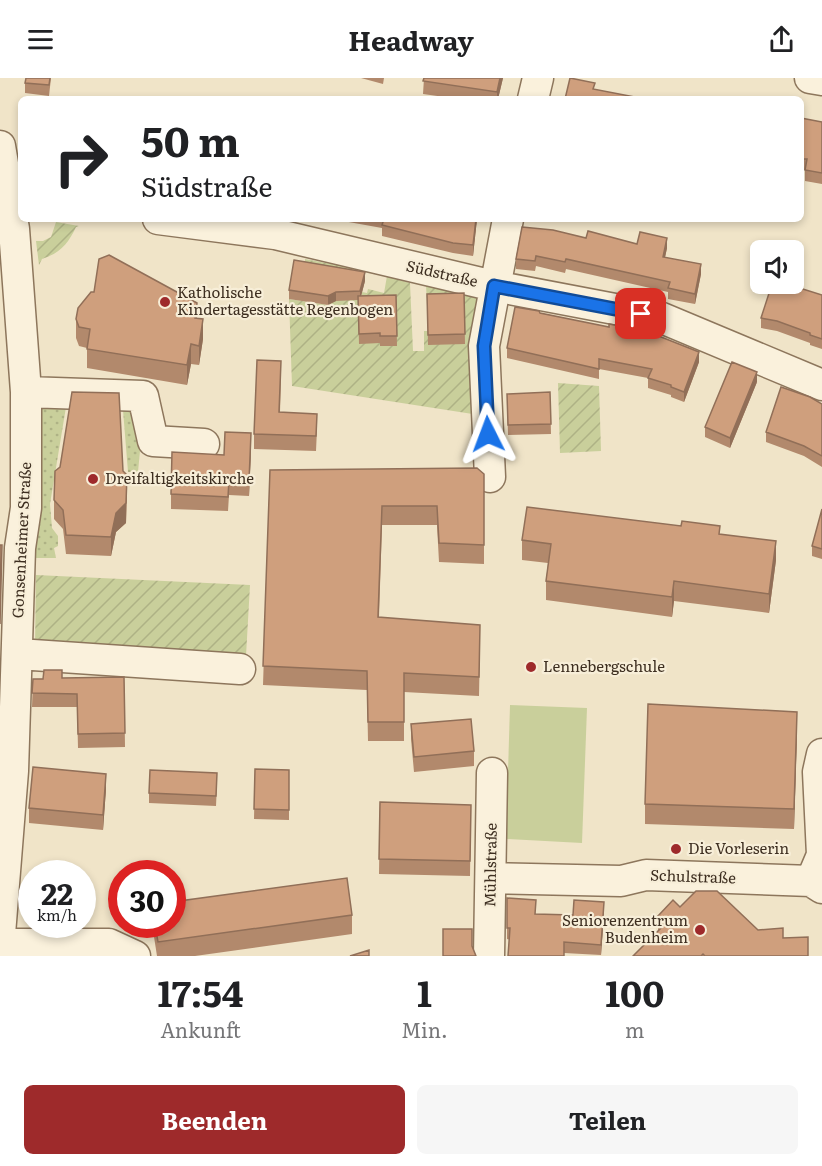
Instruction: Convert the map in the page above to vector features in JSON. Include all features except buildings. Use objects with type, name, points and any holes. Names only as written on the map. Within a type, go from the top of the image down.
[{"type":"street","points":[[534,96],[538,78]]},
{"type":"street","points":[[810,78],[822,80]]},
{"type":"street","name":"Gonsenheimer Straße","points":[[0,146],[14,229],[26,392],[26,508],[10,547],[18,654],[6,771],[0,934]]},
{"type":"street","name":"Südstraße","points":[[181,222],[275,234],[494,286],[662,318],[822,385]]},
{"type":"street","points":[[490,477],[484,346],[507,222]]},
{"type":"street","points":[[26,392],[143,396],[153,441],[204,444]]},
{"type":"street","points":[[18,654],[240,669]]},
{"type":"street","points":[[816,884],[822,855],[818,772],[822,754]]},
{"type":"street","name":"Mühlstraße","points":[[489,956],[492,773]]},
{"type":"street","name":"Schulstraße","points":[[492,878],[621,881],[646,875],[816,884]]},
{"type":"street","points":[[0,944],[110,944],[135,956]]},
{"type":"green space","points":[[56,222],[79,226],[63,247],[42,259],[39,265],[36,241],[43,241],[51,237]]},
{"type":"green space","points":[[305,259],[357,269],[350,299],[360,300],[362,292],[367,293],[368,289],[384,293],[387,276],[410,283],[413,351],[424,351],[424,331],[428,331],[429,345],[426,285],[478,298],[479,415],[292,386],[289,299],[328,305],[333,300],[304,270]]},
{"type":"green space","points":[[558,383],[599,386],[601,451],[560,453]]},
{"type":"green space","points":[[38,405],[66,407],[50,504],[52,528],[58,536],[58,546],[54,548],[56,558],[35,558]]},
{"type":"green space","points":[[123,410],[135,411],[142,430],[138,472],[128,472]]},
{"type":"green space","points":[[36,575],[250,585],[246,656],[35,646]]},
{"type":"green space","points":[[510,705],[587,708],[582,843],[506,839]]},
{"type":"place","name":"Katholische Kindertagesstätte Regenbogen","points":[[165,302]]},
{"type":"place","name":"Dreifaltigkeitskirche","points":[[93,479]]},
{"type":"place","name":"Lennebergschule","points":[[531,667]]},
{"type":"place","name":"Die Vorleserin","points":[[676,849]]},
{"type":"place","name":"Seniorenzentrum Budenheim","points":[[700,930]]},
{"type":"route","points":[[488,434],[484,346],[494,286],[641,314]]}]
